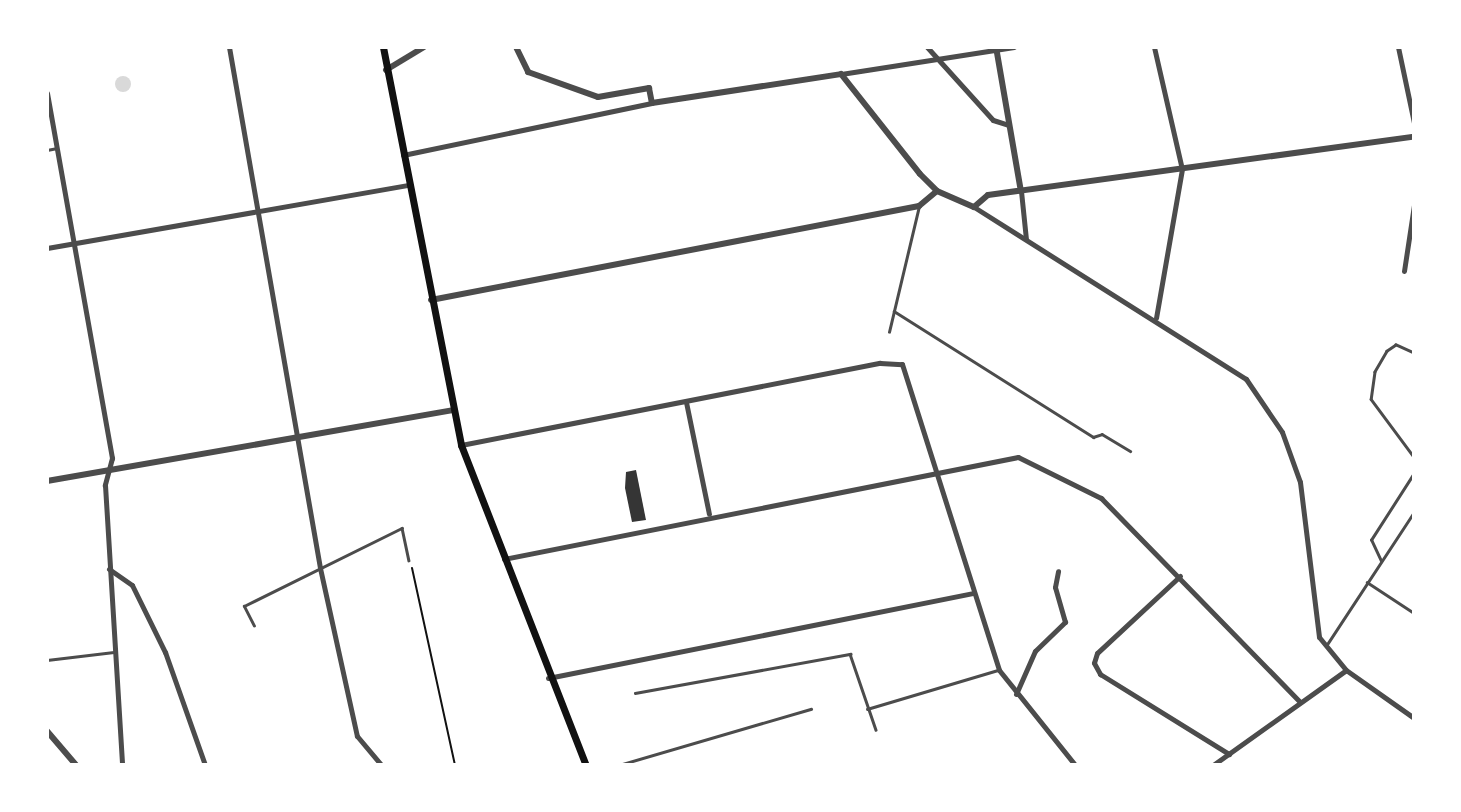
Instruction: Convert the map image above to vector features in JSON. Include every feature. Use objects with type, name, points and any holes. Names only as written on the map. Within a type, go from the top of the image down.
[{"type":"main road","points":[[383,47],[461,445],[548,678],[586,765]]},
{"type":"street","points":[[229,47],[320,568],[357,736],[381,765]]},
{"type":"street","points":[[386,70],[424,47]]},
{"type":"street","points":[[516,47],[528,72],[598,97],[649,88],[652,103]]},
{"type":"street","points":[[927,47],[993,120],[1008,125]]},
{"type":"street","points":[[403,155],[652,103],[1014,47]]},
{"type":"street","points":[[1154,47],[1182,169],[1156,318]]},
{"type":"street","points":[[1398,47],[1414,123]]},
{"type":"street","points":[[997,49],[1021,191],[1023,237]]},
{"type":"street","points":[[841,74],[937,191],[974,206],[1233,367],[1282,432],[1303,498],[1312,620],[1326,646],[1346,670],[1414,718]]},
{"type":"street","points":[[47,93],[111,458],[107,470],[109,569],[117,652],[122,765]]},
{"type":"street","points":[[974,206],[984,196],[1414,137]]},
{"type":"street","points":[[47,248],[409,185]]},
{"type":"street","points":[[431,300],[919,206],[937,191]]},
{"type":"street","points":[[1404,271],[1414,205]]},
{"type":"street","points":[[461,445],[880,363],[902,364],[999,670],[1076,765]]},
{"type":"street","points":[[687,402],[709,514]]},
{"type":"street","points":[[47,481],[453,410]]},
{"type":"street","points":[[504,559],[709,514],[1018,457],[1101,498],[1300,702]]},
{"type":"street","points":[[109,569],[132,584],[159,640],[205,765]]},
{"type":"street","points":[[1016,694],[1035,651],[1065,622],[1055,587],[1058,571]]},
{"type":"street","points":[[1180,576],[1097,653],[1094,663],[1100,674],[1229,754]]},
{"type":"street","points":[[548,678],[973,593]]},
{"type":"street","points":[[1213,765],[1346,670]]},
{"type":"street","points":[[47,731],[76,765]]},
{"type":"lane","points":[[47,150],[57,148]]},
{"type":"lane","points":[[889,332],[919,206]]},
{"type":"lane","points":[[894,311],[1093,437],[1102,434],[1130,451]]},
{"type":"lane","points":[[1414,353],[1396,345],[1387,351],[1375,372],[1371,399],[1414,457]]},
{"type":"lane","points":[[1381,561],[1371,540],[1414,473]]},
{"type":"lane","points":[[1326,646],[1414,512]]},
{"type":"lane","points":[[254,626],[244,607],[402,528],[409,560]]},
{"type":"lane","points":[[1367,582],[1414,613]]},
{"type":"lane","points":[[47,660],[117,652]]},
{"type":"lane","points":[[635,693],[841,653],[854,662],[876,730]]},
{"type":"lane","points":[[867,709],[999,670]]},
{"type":"lane","points":[[619,765],[811,709]]},
{"type":"path","points":[[409,560],[455,765]]},
{"type":"shaded area","points":[[120,76],[126,76],[131,84],[129,90],[120,92],[115,87],[115,81]]},
{"type":"building","points":[[636,470],[646,520],[632,522],[625,488],[626,472]]}]
